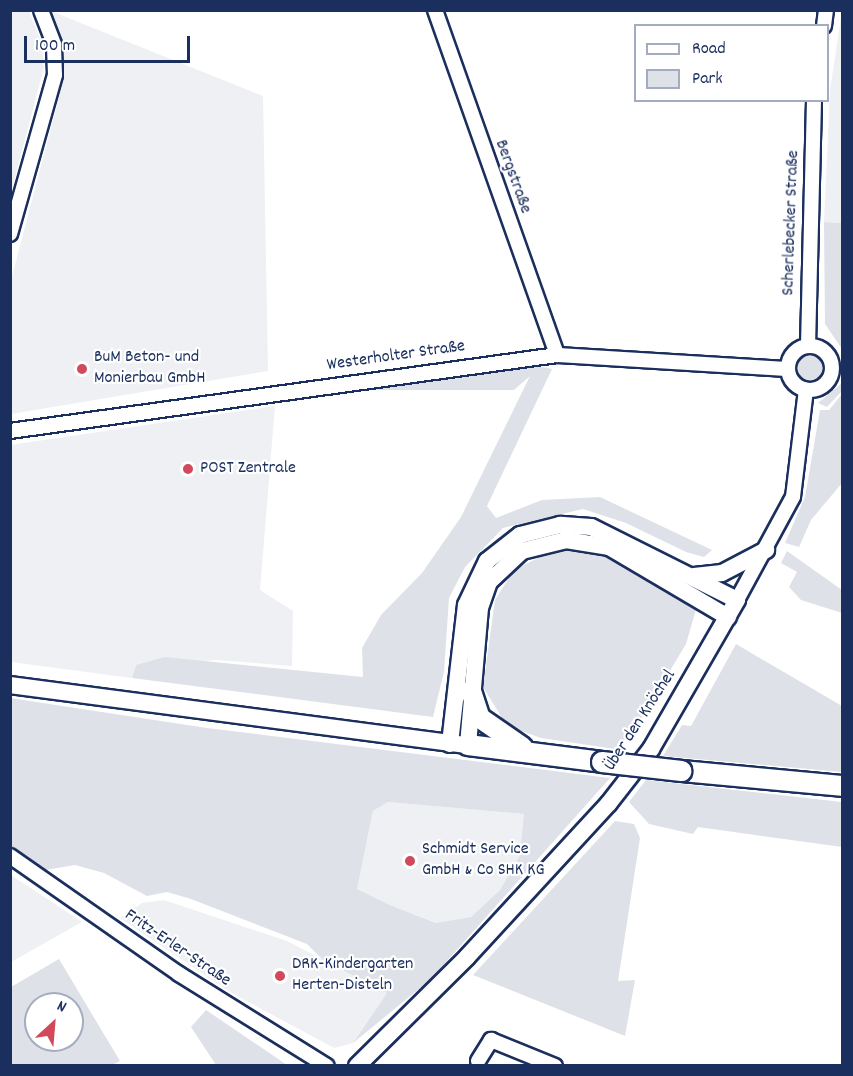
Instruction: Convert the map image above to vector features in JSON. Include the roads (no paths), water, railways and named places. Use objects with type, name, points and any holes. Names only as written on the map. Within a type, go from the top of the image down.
[{"type":"highway","points":[[471,691],[480,718],[490,729],[515,745],[550,756]]},
{"type":"highway","points":[[459,745],[681,771],[843,786]]},
{"type":"main road","points":[[459,745],[466,604],[476,578],[501,547],[539,528],[591,527],[694,576],[737,600]]},
{"type":"main road","points":[[459,745],[471,691],[480,608],[489,582],[522,551],[545,542],[609,547],[728,616]]},
{"type":"main road","points":[[694,576],[722,573],[766,550]]},
{"type":"main road","name":"Über den Knöchel","points":[[357,1065],[467,957],[609,803],[651,748],[737,600]]},
{"type":"main road","points":[[10,685],[459,745]]},
{"type":"street","points":[[10,234],[55,75],[54,44],[41,10]]},
{"type":"street","name":"Bergstraße","points":[[435,10],[557,355]]},
{"type":"street","name":"Scherlebecker Straße","points":[[808,346],[814,102]]},
{"type":"street","points":[[808,346],[826,354],[837,367],[827,381],[806,390],[795,385],[788,369],[796,351],[808,346]]},
{"type":"street","name":"Westerholter Straße","points":[[10,431],[557,355],[788,369]]},
{"type":"street","name":"Über den Knöchel","points":[[737,600],[793,497],[806,390]]},
{"type":"street","name":"Fritz-Erler-Straße","points":[[10,856],[179,974],[327,1065]]},
{"type":"street","points":[[478,1061],[491,1040],[555,1065]]},
{"type":"place","name":"BuM Beton- und Monierbau GmbH","points":[[82,369]]},
{"type":"place","name":"POST Zentrale","points":[[188,469]]},
{"type":"place","name":"Schmidt Service GmbH & Co SHK KG","points":[[410,861]]},
{"type":"place","name":"DRK-Kindergarten Herten-Disteln","points":[[280,976]]}]
